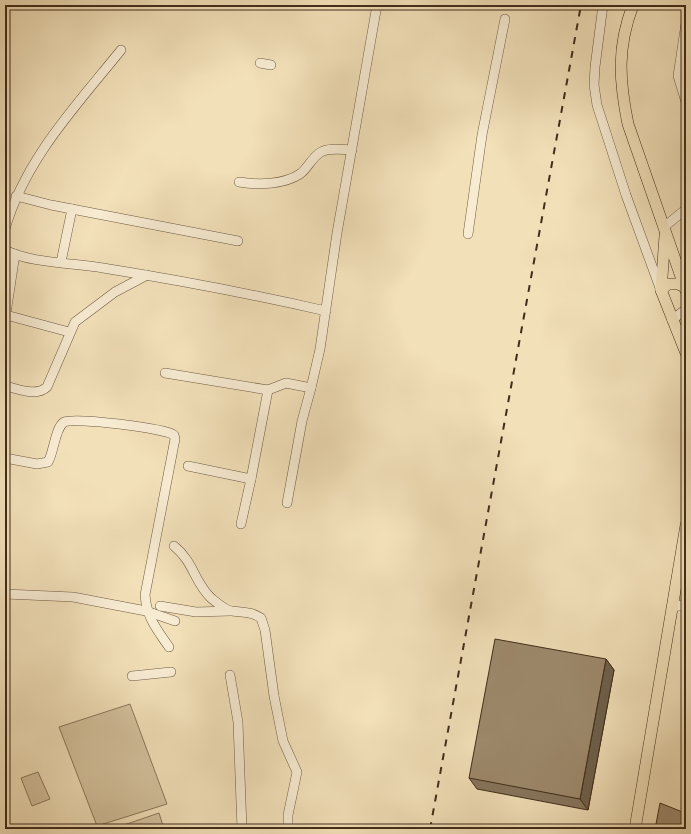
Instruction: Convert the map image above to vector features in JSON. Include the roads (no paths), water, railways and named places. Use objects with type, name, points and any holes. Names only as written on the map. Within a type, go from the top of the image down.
[{"type":"main road","points":[[633,5],[626,24],[622,44],[620,69],[628,124],[686,289]]},
{"type":"main road","points":[[665,230],[661,290],[686,354]]},
{"type":"main road","points":[[661,290],[668,284],[678,284],[686,289]]},
{"type":"main road","points":[[635,829],[686,525]]},
{"type":"street","points":[[287,503],[302,421],[320,349],[337,233],[377,5]]},
{"type":"street","points":[[603,5],[595,67],[594,85],[597,105],[626,195],[661,290]]},
{"type":"street","points":[[468,234],[484,121],[505,19]]},
{"type":"street","points":[[686,23],[678,76],[686,102]]},
{"type":"street","points":[[5,229],[16,196],[36,158],[121,50]]},
{"type":"street","points":[[260,63],[271,65]]},
{"type":"street","points":[[239,182],[261,184],[288,179],[299,174],[313,158],[322,151],[332,149],[352,150]]},
{"type":"street","points":[[16,196],[72,209],[238,241]]},
{"type":"street","points":[[61,262],[72,209]]},
{"type":"street","points":[[665,230],[686,209]]},
{"type":"street","points":[[5,250],[23,257],[147,275],[220,288],[326,310]]},
{"type":"street","points":[[15,254],[5,317],[69,332]]},
{"type":"street","points":[[5,386],[36,393],[43,391],[47,386],[69,332],[75,322],[100,302],[128,284],[147,275]]},
{"type":"street","points":[[672,320],[686,309]]},
{"type":"street","points":[[165,373],[268,390],[286,383],[311,388]]},
{"type":"street","points":[[241,524],[268,390]]},
{"type":"street","points":[[5,458],[37,464],[48,462],[61,425],[69,421],[125,424],[174,435],[175,439],[151,570],[145,586],[146,611],[169,647]]},
{"type":"street","points":[[188,466],[251,479]]},
{"type":"street","points":[[174,546],[187,559],[205,592],[230,612]]},
{"type":"street","points":[[5,594],[73,597],[146,611],[175,621]]},
{"type":"street","points":[[673,607],[686,604]]},
{"type":"street","points":[[160,606],[196,612],[245,611],[255,614],[261,618],[265,630],[274,696],[283,741],[297,772],[288,815],[288,829]]},
{"type":"street","points":[[132,676],[171,672]]},
{"type":"street","points":[[230,675],[238,722],[242,829]]},
{"type":"railway","points":[[430,829],[581,5]]}]
